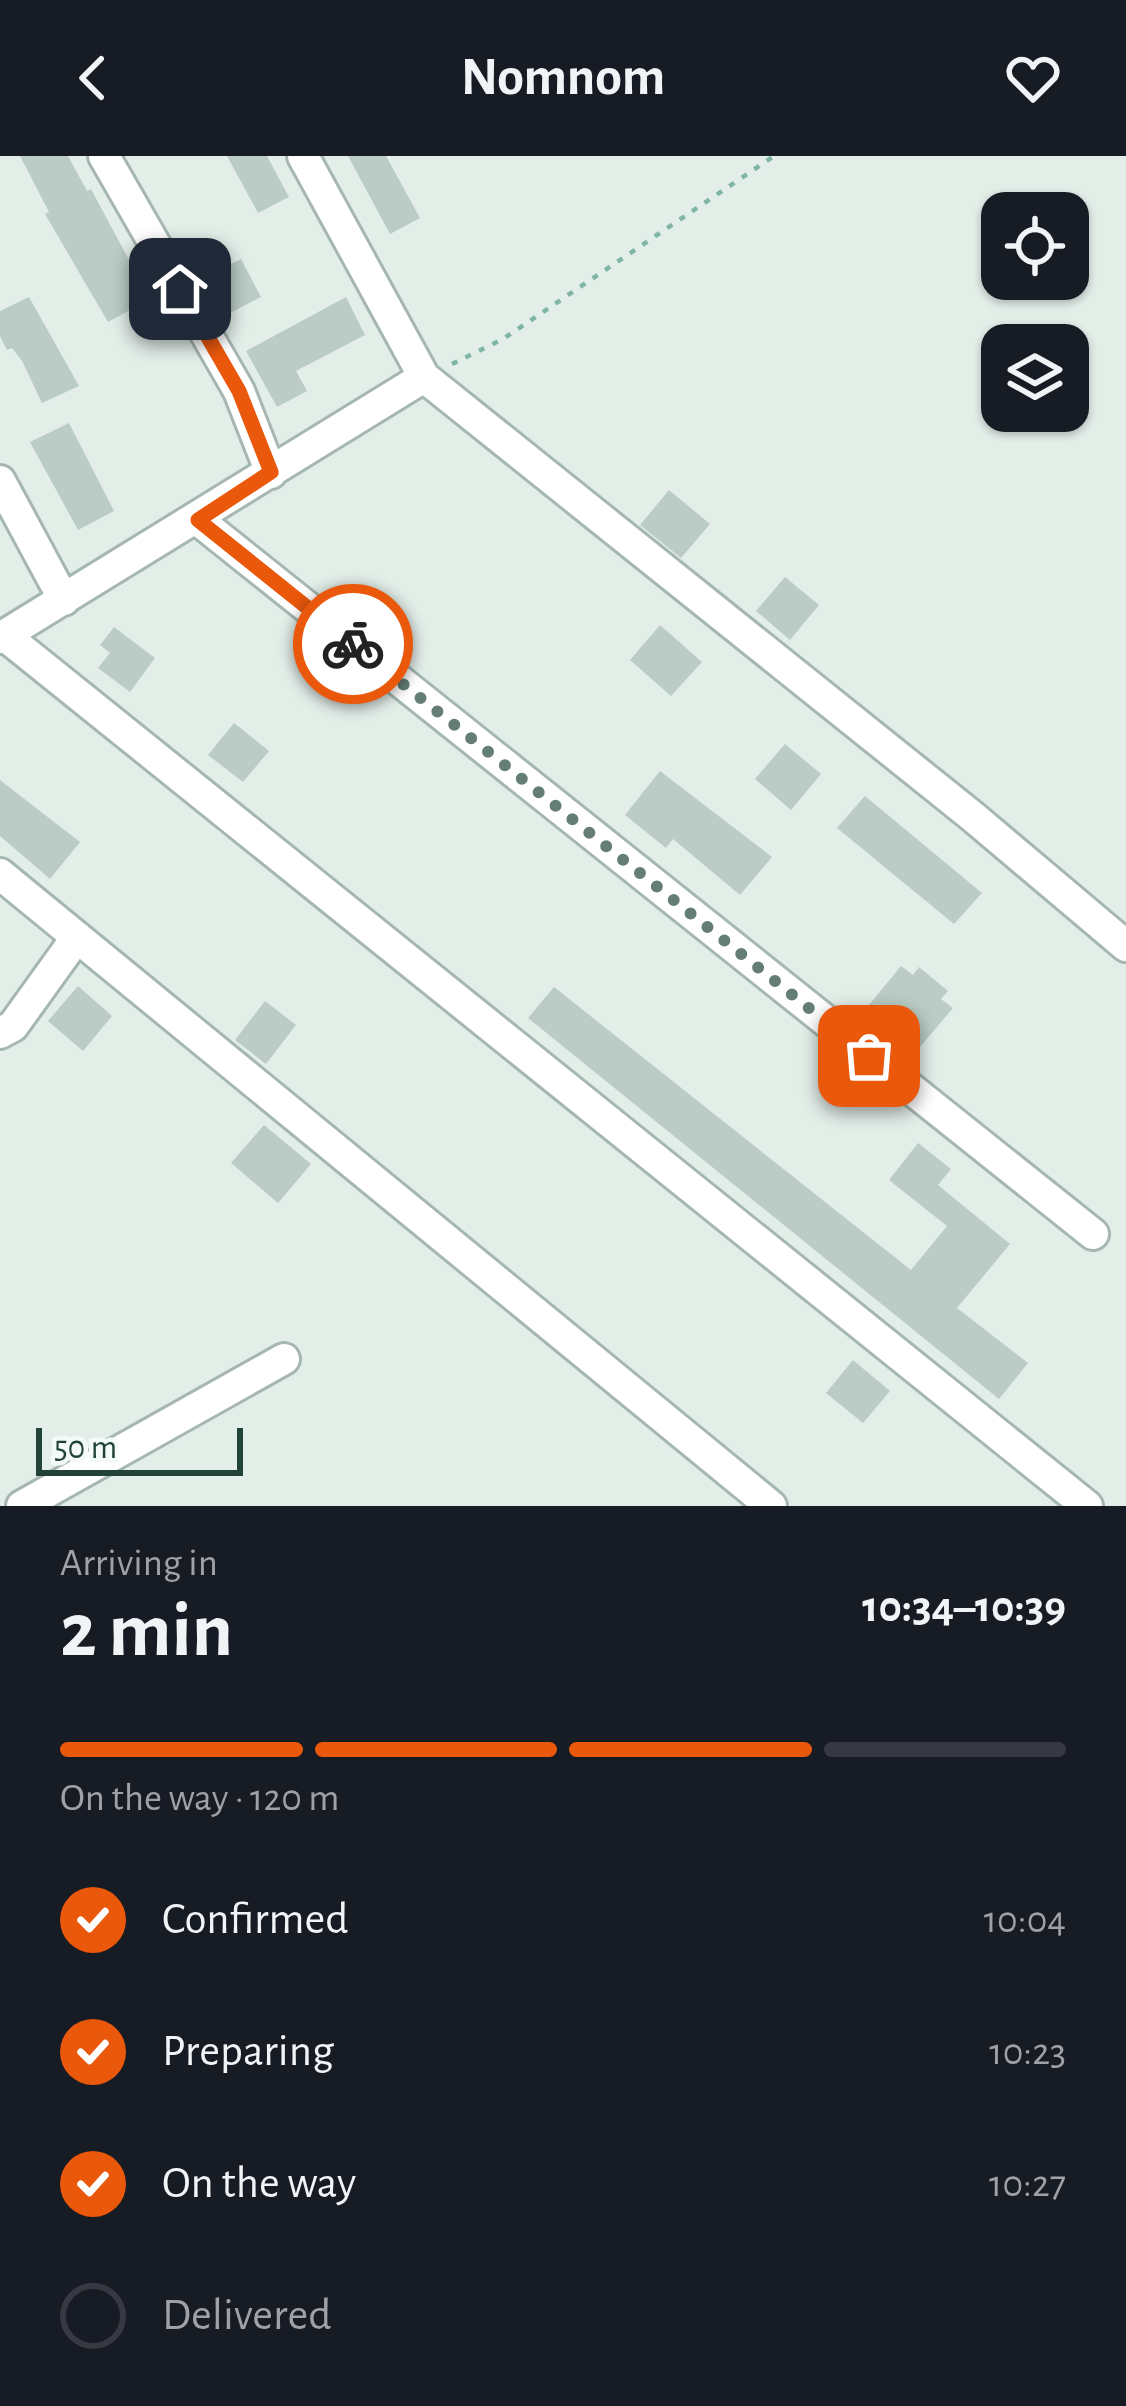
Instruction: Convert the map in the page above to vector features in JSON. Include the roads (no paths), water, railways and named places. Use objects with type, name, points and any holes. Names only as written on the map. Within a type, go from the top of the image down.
[{"type":"street","points":[[104,156],[239,391],[271,472]]},
{"type":"street","points":[[303,156],[424,377],[972,816],[1126,946]]},
{"type":"street","points":[[424,377],[2,637],[1087,1506]]},
{"type":"street","points":[[0,481],[64,599]]},
{"type":"street","points":[[198,520],[1093,1234]]},
{"type":"street","points":[[0,874],[771,1506]]},
{"type":"street","points":[[0,1033],[14,1026],[77,937]]},
{"type":"street","points":[[22,1506],[284,1360]]}]
